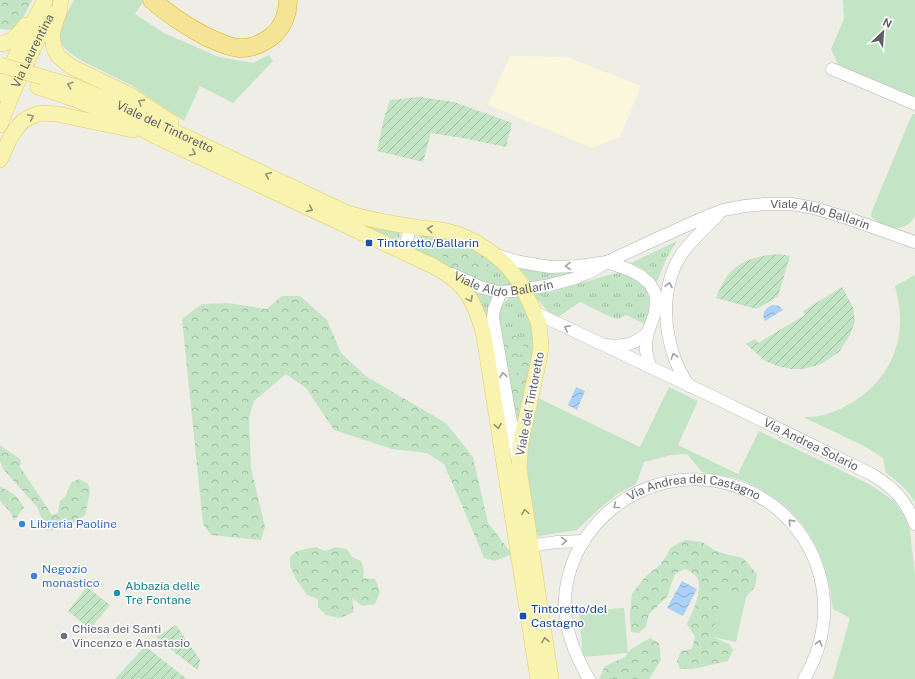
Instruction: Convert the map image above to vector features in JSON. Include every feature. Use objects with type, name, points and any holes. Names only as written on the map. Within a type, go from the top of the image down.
[{"type":"highway","points":[[152,0],[179,21],[204,35],[226,45],[238,48],[253,47],[274,34],[284,20],[288,0]]},
{"type":"highway","points":[[169,0],[211,27],[227,34],[242,37],[257,34],[267,26],[276,11],[277,0]]},
{"type":"main road","name":"Via Laurentina","points":[[0,94],[18,51],[45,0]]},
{"type":"main road","name":"Via Laurentina","points":[[0,125],[24,66],[60,0]]},
{"type":"main road","points":[[60,0],[59,12],[52,39],[56,52],[61,59],[74,68],[139,100],[208,147]]},
{"type":"main road","points":[[0,44],[8,42],[14,38],[26,24],[38,14]]},
{"type":"main road","points":[[0,84],[18,51]]},
{"type":"main road","points":[[0,65],[40,82]]},
{"type":"main road","points":[[0,76],[40,82]]},
{"type":"main road","name":"Viale del Tintoretto","points":[[40,82],[76,87],[208,147],[283,189],[423,261],[447,275],[462,287],[475,309],[484,336],[551,679]]},
{"type":"main road","name":"Viale del Tintoretto","points":[[40,82],[76,99],[107,111],[157,137],[283,189],[352,214],[377,221],[455,234],[474,242],[495,255],[507,267],[520,283],[532,307],[539,326],[541,346],[521,441],[519,468],[524,546],[538,679]]},
{"type":"main road","points":[[0,160],[13,133],[19,125],[30,117],[43,113],[71,116],[157,137]]},
{"type":"street","points":[[832,69],[915,104]]},
{"type":"street","name":"Viale Aldo Ballarin","points":[[423,261],[480,287],[490,290],[501,292],[545,286],[566,281],[590,272],[607,262],[723,210],[745,206],[781,203],[800,205],[832,213],[914,238]]},
{"type":"street","points":[[689,386],[681,373],[671,346],[667,324],[668,291],[676,264],[684,251],[723,210]]},
{"type":"street","points":[[403,252],[411,226]]},
{"type":"street","name":"Viale Aldo Ballarin","points":[[495,255],[520,262],[550,266],[578,266],[607,262],[636,272],[646,279],[654,293],[656,306],[654,319],[648,332],[646,342],[646,351],[650,367]]},
{"type":"street","points":[[501,292],[494,309],[493,318],[519,468]]},
{"type":"street","name":"Via Andrea Solario","points":[[532,307],[599,344],[650,367],[873,475],[887,484],[899,495],[909,510],[915,524]]},
{"type":"street","points":[[599,344],[613,346],[629,344],[641,338],[648,332]]},
{"type":"street","name":"Via Andrea del Castagno","points":[[589,679],[577,657],[567,628],[565,608],[566,589],[575,558],[593,528],[602,518],[621,502],[647,488],[666,482],[691,479],[720,482],[743,489],[765,500],[784,516],[800,534],[813,556],[821,579],[824,604],[820,643],[816,656],[804,679]]},
{"type":"street","points":[[524,546],[557,542],[584,541]]},
{"type":"shaded area","points":[[510,56],[567,57],[641,86],[620,137],[592,148],[488,105]]},
{"type":"green space","points":[[0,0],[32,0],[20,24],[13,30],[0,29]]},
{"type":"green space","points":[[74,0],[141,0],[143,2],[135,14],[164,33],[219,57],[253,63],[269,55],[273,61],[233,103],[200,86],[184,121],[131,85],[82,61],[63,46],[59,37],[60,25]]},
{"type":"green space","points":[[843,0],[915,0],[915,98],[839,67],[831,49],[844,19]]},
{"type":"green space","points":[[419,97],[454,102],[512,123],[506,147],[431,133],[423,162],[377,151],[383,122],[390,100]]},
{"type":"green space","points":[[913,114],[915,114],[915,215],[912,221],[907,225],[900,228],[894,228],[877,221],[871,216]]},
{"type":"green space","points":[[343,216],[399,232],[399,238],[395,242]]},
{"type":"green space","points":[[423,235],[444,236],[474,248],[495,265],[513,286],[488,284],[418,252],[415,242]]},
{"type":"green space","points":[[455,239],[484,255],[487,262],[487,270],[482,274],[476,274],[472,278],[443,265],[443,249],[450,241]]},
{"type":"green space","points":[[677,241],[667,257],[656,284],[645,271],[631,263]]},
{"type":"green space","points":[[780,254],[790,256],[778,296],[757,309],[716,298],[727,276],[738,266],[750,259]]},
{"type":"green space","points":[[516,265],[584,271],[530,285],[528,278]]},
{"type":"green space","points":[[620,273],[629,275],[642,284],[646,289],[650,299],[650,312],[645,324],[626,315],[619,319],[613,318],[580,302],[555,319],[532,294],[551,292]]},
{"type":"green space","points":[[915,275],[915,502],[902,486],[886,473],[883,458],[864,446],[803,417],[825,415],[844,407],[866,393],[883,374],[894,352],[900,326],[900,311],[895,286]]},
{"type":"green space","points":[[842,287],[853,307],[855,321],[850,335],[839,352],[821,364],[803,369],[791,369],[778,366],[765,361],[746,344],[755,339],[758,343],[805,315],[803,311]]},
{"type":"green space","points":[[472,289],[495,294],[489,318],[524,538]]},
{"type":"green space","points":[[282,296],[300,296],[327,320],[341,353],[367,377],[446,423],[473,457],[488,523],[512,554],[495,561],[484,558],[444,464],[427,453],[392,449],[334,430],[306,388],[286,374],[254,401],[249,417],[251,468],[265,527],[261,540],[211,535],[203,524],[182,319],[202,304],[228,303],[267,309]]},
{"type":"green space","points":[[515,296],[519,296],[528,317],[535,343],[518,423],[499,317],[500,310],[505,301]]},
{"type":"green space","points":[[515,335],[519,339],[521,354],[513,366],[508,367],[504,344],[507,337]]},
{"type":"green space","points":[[532,337],[535,343],[524,406],[520,412],[515,409],[510,381],[521,368],[524,343],[527,338]]},
{"type":"green space","points":[[669,387],[698,401],[678,445],[738,474],[759,431],[871,485],[894,501],[909,523],[915,574],[915,679],[832,679],[850,618],[833,609],[830,587],[824,566],[808,533],[798,519],[771,496],[755,486],[738,479],[702,472],[687,454],[671,455],[644,462],[636,484],[616,495],[577,530],[539,536],[537,535],[527,469],[527,445],[538,398],[640,447]]},
{"type":"green space","points":[[0,445],[21,460],[20,467],[52,515],[58,513],[60,501],[65,497],[71,483],[79,479],[88,484],[90,492],[85,515],[64,528],[47,531],[37,507],[3,469],[0,461]]},
{"type":"green space","points":[[0,486],[16,496],[24,507],[14,521],[11,513],[0,501]]},
{"type":"green space","points":[[686,540],[702,542],[714,550],[743,558],[757,574],[755,587],[746,597],[722,593],[713,637],[729,644],[733,650],[728,661],[693,669],[680,669],[677,661],[681,651],[692,649],[695,637],[687,624],[697,600],[699,587],[696,576],[686,569],[676,573],[668,596],[649,614],[646,626],[639,633],[631,632],[630,613],[632,594],[646,576],[660,565],[670,548]]},
{"type":"green space","points":[[316,547],[325,551],[336,547],[347,549],[352,557],[361,561],[364,571],[363,578],[375,579],[380,592],[375,604],[362,606],[352,598],[354,612],[340,618],[326,615],[318,607],[318,599],[307,595],[296,579],[290,566],[290,557],[297,551]]},
{"type":"green space","points":[[87,587],[110,605],[90,629],[68,611]]},
{"type":"green space","points":[[722,592],[746,597],[736,642],[713,637]]},
{"type":"green space","points":[[624,608],[628,653],[583,657],[579,611]]},
{"type":"green space","points":[[176,625],[200,660],[198,670],[156,637]]},
{"type":"green space","points":[[650,638],[659,643],[661,660],[649,679],[599,679],[605,666],[625,657],[631,649]]},
{"type":"green space","points":[[145,646],[187,679],[115,679]]},
{"type":"water","points":[[773,305],[779,306],[783,310],[765,321],[763,316],[764,311]]},
{"type":"water","points":[[576,387],[585,391],[577,410],[568,405]]},
{"type":"water","points":[[682,581],[697,589],[683,616],[667,608]]},
{"type":"place","name":"Tintoretto/Ballarin","points":[[369,243]]},
{"type":"place","name":"Libreria Paoline","points":[[22,524]]},
{"type":"place","name":"Negozio monastico","points":[[34,576]]},
{"type":"place","name":"Abbazia delle Tre Fontane","points":[[117,593]]},
{"type":"place","name":"Tintoretto/del Castagno","points":[[523,616]]},
{"type":"place","name":"Chiesa dei Santi Vincenzo e Anastasio","points":[[64,636]]}]
